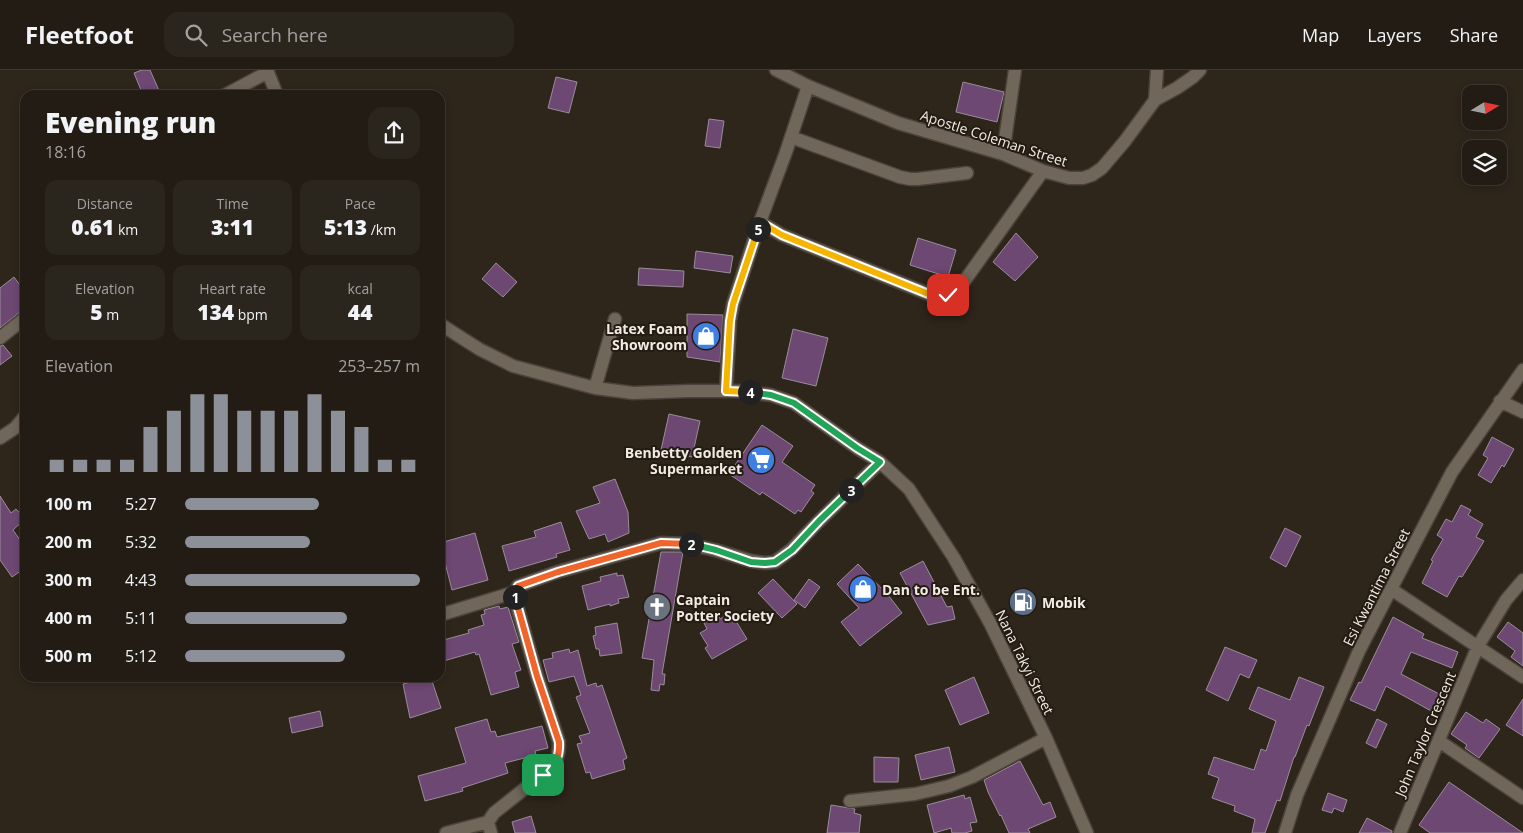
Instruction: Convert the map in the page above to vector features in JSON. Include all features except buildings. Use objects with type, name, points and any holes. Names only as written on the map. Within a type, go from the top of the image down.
[{"type":"street","name":"Apostle Coleman Street","points":[[776,70],[808,86],[898,123],[1003,154],[1043,171],[1069,178],[1083,178],[1092,175],[1102,168],[1125,141],[1155,100],[1194,77],[1200,70]]},
{"type":"street","points":[[1003,154],[1016,70]]},
{"type":"street","points":[[1155,100],[1157,70]]},
{"type":"street","points":[[234,90],[267,71],[275,90]]},
{"type":"street","points":[[726,391],[730,321],[733,304],[808,86]]},
{"type":"street","points":[[791,137],[900,177],[910,179],[967,173]]},
{"type":"street","points":[[760,222],[782,235],[936,297],[948,295],[958,290],[1043,171]]},
{"type":"street","points":[[595,388],[615,319]]},
{"type":"street","points":[[0,338],[20,322]]},
{"type":"street","name":"Nana Takyi Street","points":[[445,327],[479,349],[513,366],[595,388],[633,392],[726,391],[771,395],[794,403],[880,462],[909,489],[954,558],[990,623],[1046,738],[1086,833]]},
{"type":"street","name":"Esi Kwantima Street","points":[[1285,833],[1297,795],[1355,660],[1391,589],[1452,472],[1523,370]]},
{"type":"street","points":[[1500,401],[1523,412]]},
{"type":"street","points":[[0,438],[20,421]]},
{"type":"street","points":[[446,833],[490,827],[494,813],[543,775],[553,766],[558,758],[559,742],[516,604],[515,592],[518,586],[558,572],[661,543],[688,544],[716,550],[751,562],[775,562],[792,550],[880,462]]},
{"type":"street","name":"John Taylor Crescent","points":[[1400,833],[1478,646],[1506,600],[1523,580]]},
{"type":"street","points":[[1391,589],[1523,677]]},
{"type":"street","points":[[445,613],[515,592]]},
{"type":"street","points":[[850,801],[915,794],[949,786],[972,777],[1046,738]]},
{"type":"street","points":[[1438,740],[1523,798]]},
{"type":"place","name":"Latex Foam Showroom","points":[[706,336]]},
{"type":"place","name":"Benbetty Golden Supermarket","points":[[761,460]]},
{"type":"place","name":"Dan to be Ent.","points":[[863,589]]},
{"type":"place","name":"Mobik","points":[[1023,602]]},
{"type":"place","name":"Captain Potter Society","points":[[657,607]]},
{"type":"route","points":[[543,775],[553,766],[558,758],[559,742],[537,676],[515,599],[515,592],[518,586],[558,572],[661,543],[688,544],[716,550],[751,562],[775,562],[792,550],[880,462],[794,403],[771,395],[726,391],[730,321],[733,304],[760,222],[782,235],[936,297],[948,295]]}]
